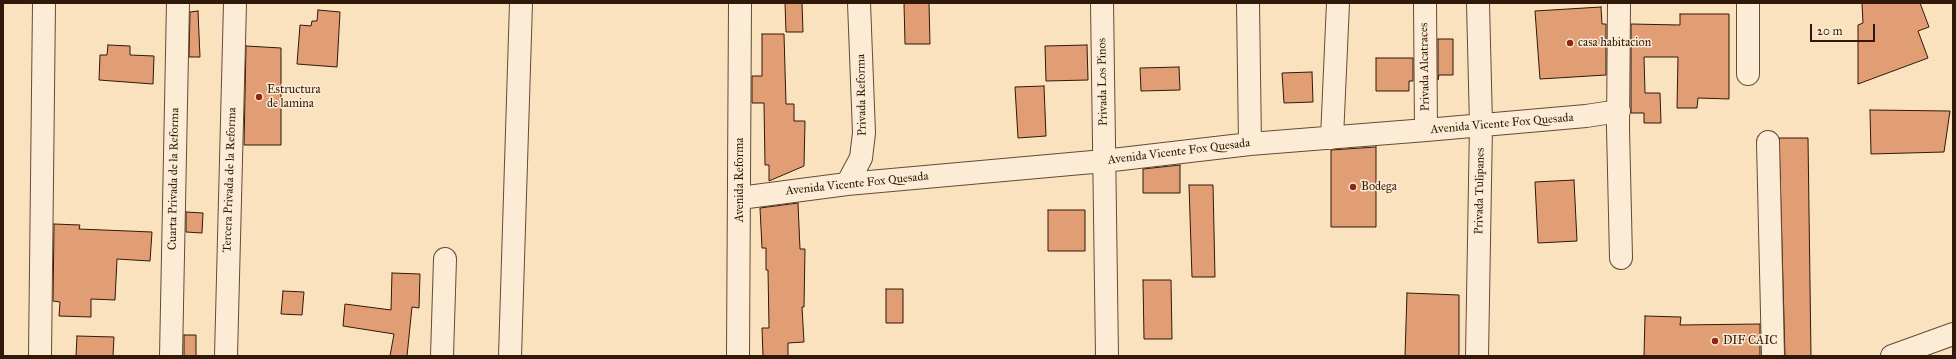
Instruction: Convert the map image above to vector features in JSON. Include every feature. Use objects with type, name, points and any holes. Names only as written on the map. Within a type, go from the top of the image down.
[{"type":"street","points":[[40,356],[44,3]]},
{"type":"street","name":"Cuarta Privada de la Reforma","points":[[171,356],[178,3]]},
{"type":"street","name":"Tercera Privada de la Reforma","points":[[226,356],[235,3]]},
{"type":"street","points":[[510,356],[521,3]]},
{"type":"street","name":"Avenida Reforma","points":[[738,356],[740,3]]},
{"type":"street","name":"Privada Reforma","points":[[847,184],[861,158],[864,134],[860,3]]},
{"type":"street","name":"Privada Los Pinos","points":[[1102,3],[1107,356]]},
{"type":"street","points":[[1248,3],[1250,144]]},
{"type":"street","points":[[1332,138],[1338,3]]},
{"type":"street","name":"Privada Alcatraces","points":[[1424,3],[1426,130]]},
{"type":"street","name":"Privada Tulipanes","points":[[1477,356],[1481,125],[1478,3]]},
{"type":"street","points":[[1619,3],[1618,156],[1621,258]]},
{"type":"street","points":[[1748,3],[1748,74]]},
{"type":"street","name":"Avenida Vicente Fox Quesada","points":[[740,198],[847,184],[1104,161],[1250,144],[1586,116],[1619,111]]},
{"type":"street","points":[[1768,142],[1773,356]]},
{"type":"street","points":[[442,356],[445,259]]},
{"type":"street","points":[[1892,356],[1953,334]]},
{"type":"building","points":[[785,3],[802,3],[803,32],[786,32]]},
{"type":"building","points":[[904,3],[929,3],[930,44],[905,44]]},
{"type":"building","points":[[1862,3],[1920,3],[1929,27],[1918,31],[1928,58],[1858,84],[1858,25],[1863,23]]},
{"type":"building","name":"casa habitacion","points":[[1601,7],[1602,24],[1606,24],[1606,75],[1540,79],[1535,11]]},
{"type":"building","points":[[318,10],[340,12],[337,67],[297,64],[300,25],[311,26],[312,21],[317,21]]},
{"type":"building","points":[[198,11],[200,57],[189,57],[190,12]]},
{"type":"building","points":[[1680,14],[1729,14],[1729,99],[1698,98],[1697,108],[1677,108],[1678,57],[1644,57],[1645,93],[1660,93],[1661,123],[1644,123],[1644,113],[1631,113],[1631,24],[1680,25]]},
{"type":"building","points":[[762,34],[784,34],[786,104],[794,104],[794,121],[805,121],[804,166],[769,181],[769,165],[765,165],[764,103],[752,103],[752,76],[762,76]]},
{"type":"building","points":[[1438,39],[1453,39],[1453,75],[1439,75],[1438,80]]},
{"type":"building","points":[[108,45],[130,46],[130,55],[154,56],[153,84],[99,80],[100,55],[107,55]]},
{"type":"building","points":[[1087,45],[1088,80],[1046,81],[1045,46]]},
{"type":"building","name":"Estructura de lamina","points":[[246,46],[281,48],[281,145],[244,145]]},
{"type":"building","points":[[1376,58],[1413,58],[1413,81],[1409,81],[1409,91],[1376,91]]},
{"type":"building","points":[[1179,67],[1180,90],[1141,91],[1140,68]]},
{"type":"building","points":[[1312,72],[1313,102],[1284,103],[1282,73]]},
{"type":"building","points":[[1044,86],[1046,136],[1018,138],[1015,87]]},
{"type":"building","points":[[1870,110],[1950,111],[1944,152],[1871,154]]},
{"type":"building","points":[[1779,138],[1808,138],[1811,356],[1785,356]]},
{"type":"building","name":"Bodega","points":[[1376,147],[1376,227],[1331,227],[1331,150]]},
{"type":"building","points":[[1180,165],[1180,193],[1143,193],[1143,169]]},
{"type":"building","points":[[1574,180],[1577,241],[1538,243],[1535,182]]},
{"type":"building","points":[[1189,185],[1213,185],[1215,277],[1192,277]]},
{"type":"building","points":[[798,203],[800,249],[805,249],[804,307],[802,307],[804,342],[788,343],[788,356],[763,356],[762,328],[769,328],[768,270],[766,270],[766,248],[762,248],[760,208]]},
{"type":"building","points":[[1048,210],[1085,210],[1085,251],[1048,251]]},
{"type":"building","points":[[186,212],[203,213],[202,233],[186,232]]},
{"type":"building","points":[[54,224],[80,225],[79,229],[152,232],[150,261],[117,259],[115,300],[91,299],[91,317],[59,316],[60,302],[53,301]]},
{"type":"building","points":[[392,273],[420,274],[419,308],[412,307],[407,356],[390,356],[394,334],[343,326],[345,304],[391,310]]},
{"type":"building","points":[[1143,280],[1171,280],[1172,339],[1144,339]]},
{"type":"building","points":[[886,289],[903,289],[903,323],[886,323]]},
{"type":"building","points":[[283,291],[304,292],[302,315],[281,314]]},
{"type":"building","points":[[1407,293],[1459,295],[1459,356],[1405,356]]},
{"type":"building","points":[[1645,316],[1681,317],[1680,325],[1760,324],[1760,356],[1644,356]]},
{"type":"building","points":[[184,335],[196,335],[196,356],[184,356]]},
{"type":"building","points":[[77,336],[114,337],[113,356],[76,356]]},
{"type":"place","name":"casa habitacion","points":[[1570,43]]},
{"type":"place","name":"Estructura de lamina","points":[[259,97]]},
{"type":"place","name":"Bodega","points":[[1353,187]]},
{"type":"place","name":"DIF CAIC","points":[[1715,341]]}]
